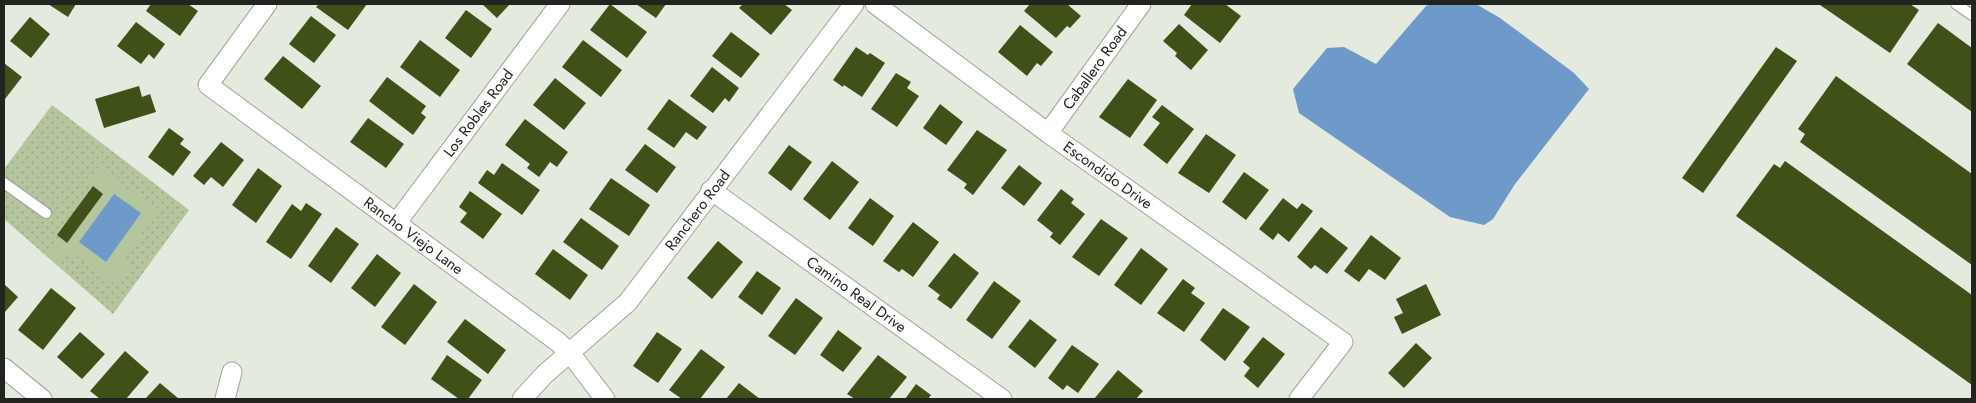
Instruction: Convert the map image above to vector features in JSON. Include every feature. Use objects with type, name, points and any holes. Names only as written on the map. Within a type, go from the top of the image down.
[{"type":"street","name":"Rancho Viejo Lane","points":[[267,4],[208,85],[397,222],[570,353],[605,399]]},
{"type":"street","name":"Los Robles Road","points":[[397,222],[560,4]]},
{"type":"street","name":"Ranchero Road","points":[[522,399],[545,374],[628,302],[711,190],[854,4]]},
{"type":"street","name":"Escondido Drive","points":[[875,4],[1048,133],[1343,342],[1299,399]]},
{"type":"street","name":"Caballero Road","points":[[1048,133],[1141,4]]},
{"type":"street","name":"Camino Real Drive","points":[[711,190],[1002,399]]},
{"type":"street","points":[[4,368],[42,399]]},
{"type":"street","points":[[225,399],[232,372]]},
{"type":"lane","points":[[1956,4],[1972,15]]},
{"type":"lane","points":[[4,183],[46,213]]},
{"type":"green space","points":[[52,105],[189,210],[113,314],[4,219],[4,169]]},
{"type":"green space","points":[[101,166],[118,178],[117,181],[158,210],[124,258],[132,264],[117,285],[68,250],[57,265],[46,255],[59,237],[57,235],[93,186],[88,183]]},
{"type":"water","points":[[1432,4],[1476,4],[1500,18],[1574,73],[1589,89],[1515,184],[1493,219],[1484,225],[1450,217],[1299,113],[1293,89],[1327,48],[1344,47],[1376,64],[1426,6]]},
{"type":"water","points":[[114,194],[141,213],[106,262],[79,242]]},
{"type":"building","points":[[48,4],[76,4],[68,17]]},
{"type":"building","points":[[151,4],[188,4],[198,11],[180,36],[146,11]]},
{"type":"building","points":[[319,4],[367,4],[348,30],[316,7]]},
{"type":"building","points":[[482,4],[510,4],[497,18]]},
{"type":"building","points":[[610,4],[647,32],[627,58],[590,30]]},
{"type":"building","points":[[636,4],[666,4],[656,18]]},
{"type":"building","points":[[743,4],[784,4],[792,10],[771,35],[739,8]]},
{"type":"building","points":[[1030,4],[1067,4],[1081,16],[1070,28],[1067,26],[1056,38],[1024,11]]},
{"type":"building","points":[[1192,4],[1225,4],[1241,16],[1220,43],[1184,15]]},
{"type":"building","points":[[1821,4],[1910,4],[1919,10],[1890,53]]},
{"type":"building","points":[[466,10],[492,29],[471,58],[445,38]]},
{"type":"building","points":[[311,16],[336,35],[314,63],[289,44]]},
{"type":"building","points":[[30,17],[50,34],[31,58],[10,41]]},
{"type":"building","points":[[136,22],[165,44],[154,59],[149,54],[141,64],[117,46]]},
{"type":"building","points":[[1938,23],[1972,48],[1972,112],[1907,64]]},
{"type":"building","points":[[1179,24],[1208,50],[1191,70],[1175,56],[1177,53],[1163,41]]},
{"type":"building","points":[[1020,25],[1053,52],[1041,66],[1037,63],[1027,76],[998,52]]},
{"type":"building","points":[[731,32],[760,54],[741,78],[712,56]]},
{"type":"building","points":[[420,40],[460,70],[440,97],[400,67]]},
{"type":"building","points":[[583,40],[622,70],[601,97],[562,67]]},
{"type":"building","points":[[856,47],[868,55],[870,53],[885,63],[862,97],[833,80]]},
{"type":"building","points":[[1776,47],[1797,61],[1703,193],[1682,178]]},
{"type":"building","points":[[283,56],[321,86],[302,109],[264,79]]},
{"type":"building","points":[[4,63],[22,77],[5,99],[4,98]]},
{"type":"building","points":[[712,67],[739,88],[729,102],[725,98],[713,113],[690,96]]},
{"type":"building","points":[[896,73],[911,82],[907,88],[919,96],[897,127],[871,109]]},
{"type":"building","points":[[1836,76],[1972,174],[1972,265],[1800,142],[1805,134],[1798,129]]},
{"type":"building","points":[[387,77],[426,106],[421,113],[426,117],[413,135],[369,101]]},
{"type":"building","points":[[555,78],[586,103],[564,130],[533,105]]},
{"type":"building","points":[[1128,79],[1157,100],[1130,138],[1099,117]]},
{"type":"building","points":[[139,86],[142,97],[150,94],[156,112],[104,128],[95,99]]},
{"type":"building","points":[[669,99],[707,127],[697,140],[686,132],[674,148],[647,129]]},
{"type":"building","points":[[940,104],[963,122],[946,145],[923,128]]},
{"type":"building","points":[[1162,105],[1194,129],[1167,164],[1143,145],[1160,123],[1152,117]]},
{"type":"building","points":[[368,118],[404,144],[386,168],[350,142]]},
{"type":"building","points":[[525,119],[568,152],[557,167],[550,162],[539,177],[527,168],[530,164],[505,145]]},
{"type":"building","points":[[169,128],[184,139],[180,144],[191,152],[173,176],[148,157]]},
{"type":"building","points":[[977,130],[1007,150],[973,195],[964,188],[967,184],[947,170]]},
{"type":"building","points":[[1206,134],[1236,155],[1209,193],[1178,173]]},
{"type":"building","points":[[221,142],[244,160],[223,187],[211,177],[204,185],[193,176]]},
{"type":"building","points":[[645,144],[676,167],[657,193],[625,170]]},
{"type":"building","points":[[789,145],[812,162],[791,191],[768,173]]},
{"type":"building","points":[[832,161],[859,182],[830,220],[803,199]]},
{"type":"building","points":[[1785,161],[1972,295],[1972,385],[1736,216],[1774,164],[1780,168]]},
{"type":"building","points":[[502,163],[540,190],[522,215],[478,183],[487,170],[494,175]]},
{"type":"building","points":[[1019,165],[1042,183],[1024,206],[1001,188]]},
{"type":"building","points":[[258,168],[282,186],[256,223],[232,205]]},
{"type":"building","points":[[1244,172],[1269,190],[1246,220],[1222,202]]},
{"type":"building","points":[[611,178],[650,205],[629,236],[589,209]]},
{"type":"building","points":[[93,186],[103,194],[67,243],[57,235]]},
{"type":"building","points":[[1061,189],[1074,199],[1071,203],[1085,214],[1060,245],[1050,237],[1053,233],[1037,220]]},
{"type":"building","points":[[470,191],[502,214],[483,239],[460,222],[467,213],[459,207]]},
{"type":"building","points":[[870,198],[894,216],[873,246],[848,228]]},
{"type":"building","points":[[1283,198],[1297,209],[1302,203],[1313,211],[1289,242],[1278,233],[1273,240],[1259,229]]},
{"type":"building","points":[[306,203],[322,214],[291,259],[266,242],[292,204],[301,211]]},
{"type":"building","points":[[581,218],[619,246],[602,270],[563,242]]},
{"type":"building","points":[[1101,219],[1128,238],[1099,276],[1072,257]]},
{"type":"building","points":[[913,222],[939,242],[913,277],[902,269],[899,272],[883,261]]},
{"type":"building","points":[[336,227],[359,244],[331,283],[308,266]]},
{"type":"building","points":[[1321,227],[1348,248],[1327,274],[1315,265],[1311,269],[1297,257]]},
{"type":"building","points":[[1371,235],[1401,258],[1385,280],[1369,269],[1359,282],[1344,271]]},
{"type":"building","points":[[718,241],[743,262],[712,299],[687,278]]},
{"type":"building","points":[[1141,248],[1168,269],[1141,305],[1114,285]]},
{"type":"building","points":[[553,249],[588,275],[570,300],[535,274]]},
{"type":"building","points":[[954,253],[979,273],[951,309],[937,299],[940,295],[928,286]]},
{"type":"building","points":[[377,254],[401,273],[375,307],[351,288]]},
{"type":"building","points":[[757,271],[781,288],[762,315],[738,297]]},
{"type":"building","points":[[1183,279],[1195,288],[1191,293],[1205,303],[1184,332],[1157,313]]},
{"type":"building","points":[[994,281],[1021,301],[992,339],[966,320]]},
{"type":"building","points":[[4,284],[18,297],[4,313]]},
{"type":"building","points":[[414,284],[437,302],[405,345],[381,327]]},
{"type":"building","points":[[1426,284],[1441,315],[1402,334],[1394,317],[1403,313],[1396,299]]},
{"type":"building","points":[[51,288],[76,308],[43,350],[18,330]]},
{"type":"building","points":[[796,298],[823,318],[795,355],[768,336]]},
{"type":"building","points":[[1223,308],[1250,327],[1225,361],[1200,340]]},
{"type":"building","points":[[465,319],[506,350],[488,374],[447,342]]},
{"type":"building","points":[[1030,319],[1057,340],[1035,368],[1008,347]]},
{"type":"building","points":[[838,330],[862,348],[843,372],[820,355]]},
{"type":"building","points":[[80,332],[105,354],[82,379],[57,357]]},
{"type":"building","points":[[657,332],[682,349],[658,383],[633,366]]},
{"type":"building","points":[[1263,337],[1285,354],[1258,388],[1244,376],[1250,368],[1243,362]]},
{"type":"building","points":[[1416,343],[1432,358],[1404,388],[1388,373]]},
{"type":"building","points":[[1072,345],[1099,364],[1078,393],[1067,385],[1063,390],[1048,378]]},
{"type":"building","points":[[701,349],[725,367],[700,399],[682,399],[669,390]]},
{"type":"building","points":[[125,351],[149,372],[126,399],[100,399],[90,391]]},
{"type":"building","points":[[447,355],[482,380],[468,399],[459,399],[431,379]]},
{"type":"building","points":[[878,355],[907,377],[889,399],[855,399],[847,394]]},
{"type":"building","points":[[1118,370],[1143,391],[1136,399],[1094,399]]},
{"type":"building","points":[[160,383],[179,399],[145,399]]},
{"type":"building","points":[[739,383],[760,399],[726,399]]},
{"type":"building","points":[[916,384],[931,395],[928,399],[905,399]]}]
